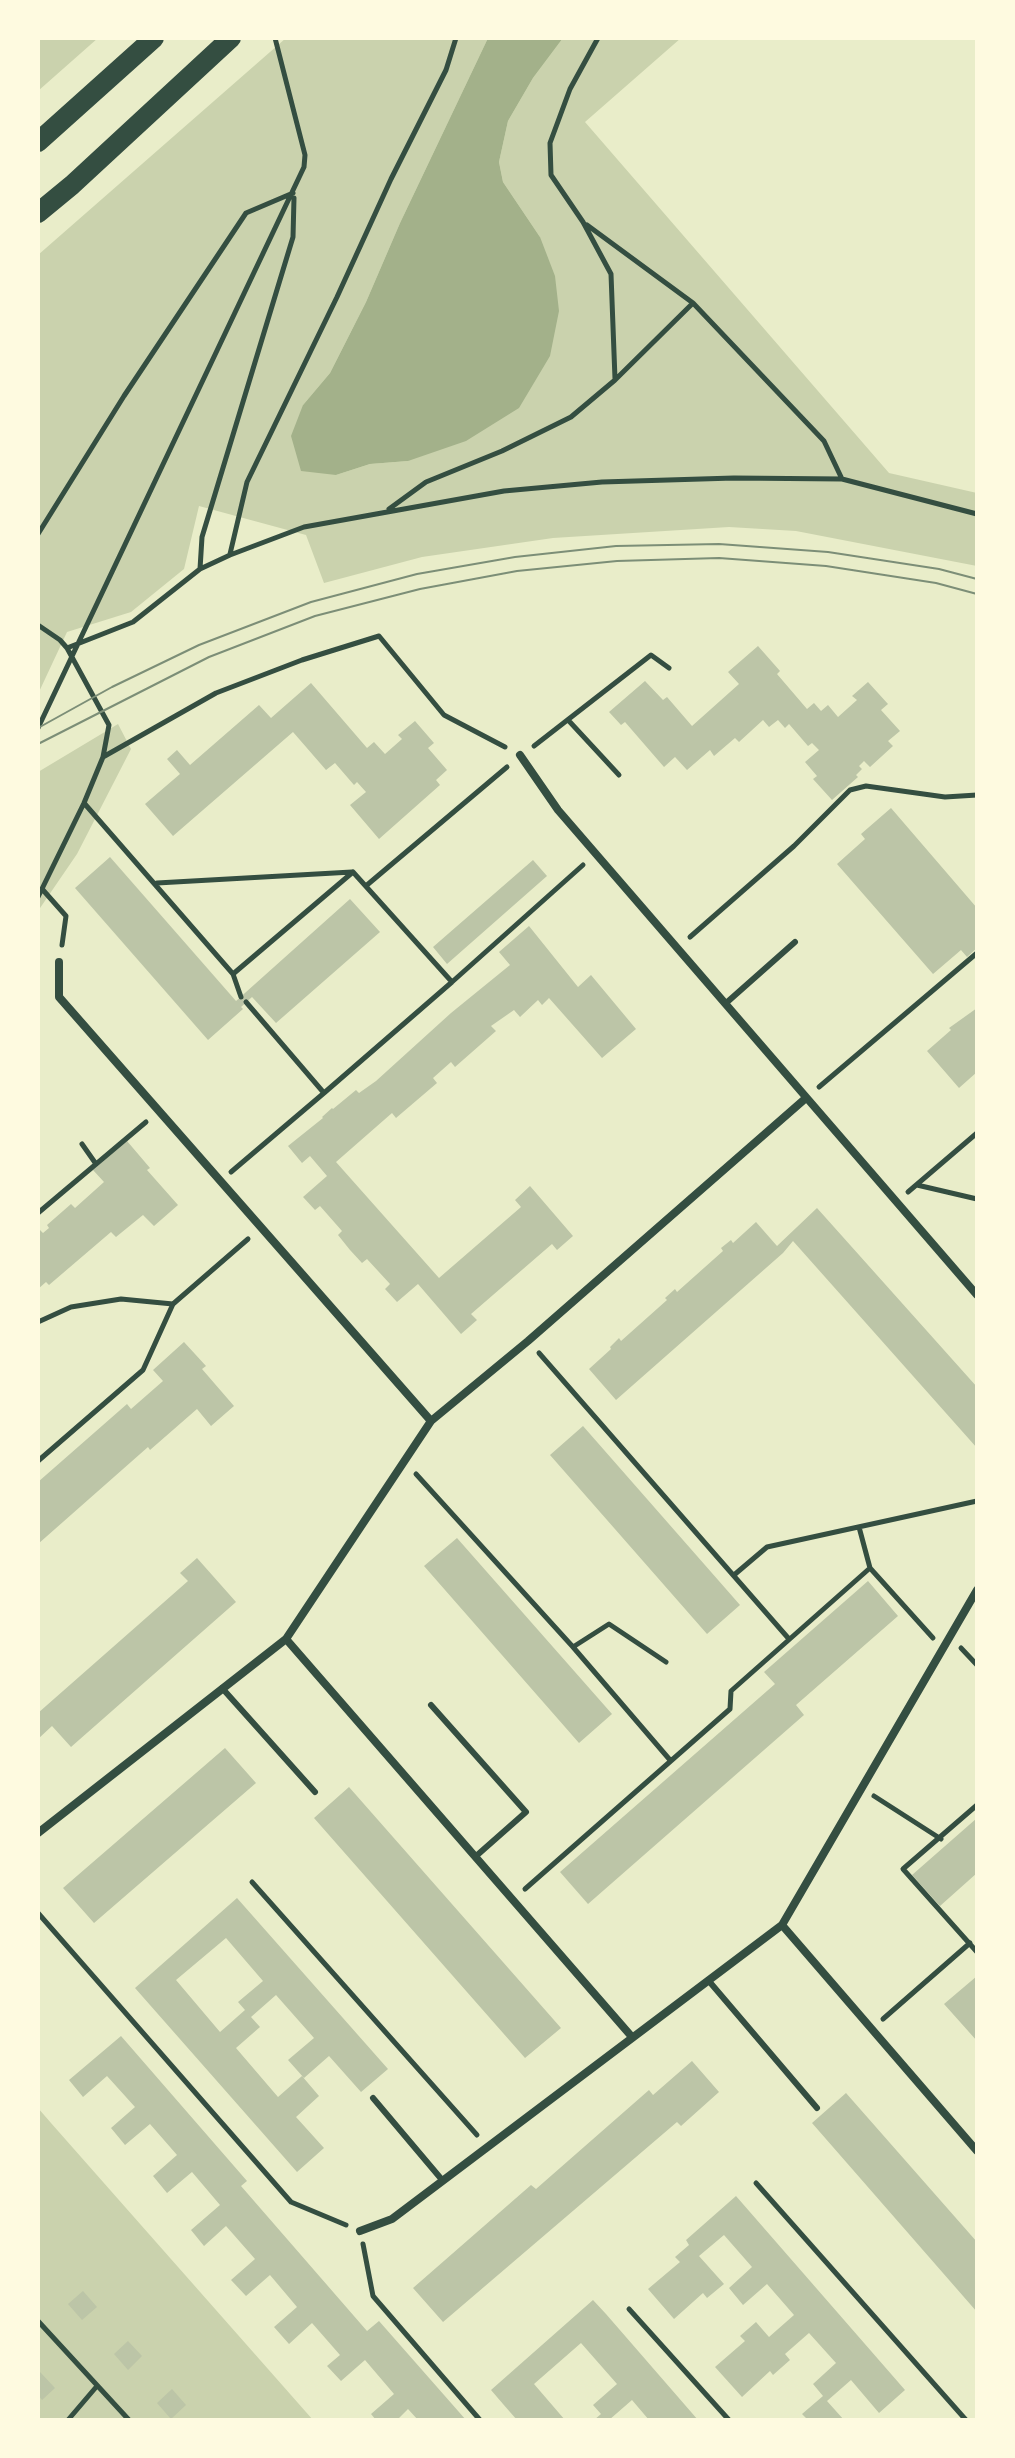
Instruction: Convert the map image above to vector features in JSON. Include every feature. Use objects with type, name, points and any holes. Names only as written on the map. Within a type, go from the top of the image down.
[{"type":"highway","points":[[38,142],[154,38]]},
{"type":"highway","points":[[38,213],[231,38]]},
{"type":"street","points":[[520,755],[558,810],[977,1295]]},
{"type":"street","points":[[59,962],[59,997],[431,1421]]},
{"type":"street","points":[[38,1833],[286,1639],[431,1421],[528,1341],[806,1098]]},
{"type":"street","points":[[360,2231],[392,2219],[782,1925],[977,1590]]},
{"type":"street","points":[[286,1639],[632,2037]]},
{"type":"street","points":[[782,1925],[977,2151]]},
{"type":"lane","points":[[725,1004],[795,942]]},
{"type":"lane","points":[[222,1688],[315,1792]]},
{"type":"lane","points":[[431,1705],[526,1812],[475,1857]]},
{"type":"lane","points":[[708,1980],[817,2108]]},
{"type":"lane","points":[[373,2098],[443,2181]]},
{"type":"path","points":[[38,728],[304,167],[305,155],[275,38]]},
{"type":"path","points":[[230,555],[247,482],[446,70],[456,38]]},
{"type":"path","points":[[598,38],[570,89],[550,143],[551,175],[583,222],[611,274],[615,380]]},
{"type":"path","points":[[38,534],[124,396],[246,213],[294,193]]},
{"type":"path","points":[[200,569],[202,537],[293,237],[294,193]]},
{"type":"path","points":[[583,222],[693,303],[824,441],[842,479]]},
{"type":"path","points":[[385,512],[426,482],[502,451],[571,417],[615,380],[693,303]]},
{"type":"path","points":[[67,648],[133,622],[200,569],[304,527],[504,491],[602,482],[842,479],[977,514]]},
{"type":"path","points":[[38,625],[67,648],[109,725],[103,757],[38,897]]},
{"type":"path","points":[[103,757],[216,693],[302,660],[379,636],[444,715],[520,755]]},
{"type":"path","points":[[367,885],[520,755],[569,721],[651,655],[669,668]]},
{"type":"path","points":[[569,721],[619,775]]},
{"type":"path","points":[[677,948],[794,846],[850,790],[866,786],[945,797],[977,795]]},
{"type":"path","points":[[84,803],[157,883],[233,974],[243,1000],[324,1093]]},
{"type":"path","points":[[221,1180],[596,854]]},
{"type":"path","points":[[157,883],[353,872],[452,982]]},
{"type":"path","points":[[233,974],[353,872]]},
{"type":"path","points":[[43,890],[66,916],[59,962]]},
{"type":"path","points":[[806,1098],[977,953]]},
{"type":"path","points":[[38,1213],[159,1111]]},
{"type":"path","points":[[897,1201],[977,1133]]},
{"type":"path","points":[[82,1144],[96,1164]]},
{"type":"path","points":[[917,1185],[977,1199]]},
{"type":"path","points":[[38,1461],[143,1370],[173,1304],[262,1226]]},
{"type":"path","points":[[38,1322],[71,1307],[121,1299],[173,1304]]},
{"type":"path","points":[[528,1341],[789,1639]]},
{"type":"path","points":[[405,1462],[573,1647],[670,1760]]},
{"type":"path","points":[[734,1575],[767,1547],[977,1501]]},
{"type":"path","points":[[859,1527],[870,1568],[943,1649]]},
{"type":"path","points":[[513,1900],[730,1709],[731,1691],[870,1568]]},
{"type":"path","points":[[573,1647],[609,1624],[666,1662]]},
{"type":"path","points":[[863,1788],[941,1839]]},
{"type":"path","points":[[977,1805],[903,1869],[977,1952]]},
{"type":"path","points":[[252,1882],[487,2147]]},
{"type":"path","points":[[38,1913],[291,2202],[360,2231],[373,2296],[480,2420]]},
{"type":"path","points":[[871,2030],[970,1943]]},
{"type":"path","points":[[756,2183],[966,2420]]},
{"type":"path","points":[[629,2309],[729,2420]]},
{"type":"path","points":[[38,2321],[129,2420]]},
{"type":"path","points":[[68,2420],[97,2386]]},
{"type":"shaded area","points":[[38,38],[98,38],[38,91]]},
{"type":"shaded area","points":[[286,38],[488,38],[366,302],[330,373],[303,405],[336,475],[370,464],[408,461],[540,237],[503,182],[499,162],[508,121],[533,78],[563,38],[681,38],[585,122],[889,473],[977,493],[977,566],[796,531],[729,527],[553,538],[422,557],[324,583],[306,535],[199,506],[184,569],[131,612],[67,632],[38,694],[38,255]]},
{"type":"shaded area","points":[[488,38],[563,38],[533,78],[508,121],[499,162],[503,182],[540,237],[555,276],[559,311],[550,356],[519,408],[466,441],[408,461],[370,464],[336,475],[301,471],[291,436],[303,405],[330,373],[366,302]]},
{"type":"shaded area","points":[[118,724],[131,749],[77,854],[38,911],[38,772]]},
{"type":"shaded area","points":[[38,2108],[51,2123],[313,2420],[38,2420]]},
{"type":"building","points":[[758,646],[807,709],[814,703],[821,711],[828,705],[838,717],[857,700],[852,696],[868,682],[888,704],[881,710],[900,731],[888,741],[893,746],[870,767],[864,761],[859,766],[862,769],[856,775],[858,777],[832,800],[813,779],[817,776],[805,762],[819,750],[812,743],[808,746],[789,724],[785,728],[778,720],[769,727],[763,720],[739,742],[735,738],[714,756],[710,750],[687,770],[675,757],[664,767],[625,722],[621,725],[609,712],[645,681],[663,700],[667,697],[692,726],[739,684],[728,672]]},
{"type":"building","points":[[311,683],[367,748],[374,742],[385,754],[402,739],[398,735],[415,721],[434,743],[428,748],[447,770],[436,780],[440,785],[379,839],[350,805],[366,792],[357,782],[354,785],[335,763],[326,770],[293,732],[173,836],[145,804],[180,774],[167,759],[177,750],[190,765],[259,705],[271,718]]},
{"type":"building","points":[[891,808],[977,908],[977,948],[967,957],[961,950],[933,974],[837,864],[865,839],[861,834]]},
{"type":"building","points":[[110,857],[236,1001],[350,899],[380,932],[276,1023],[252,997],[208,1040],[75,888]]},
{"type":"building","points":[[533,860],[547,876],[447,964],[433,947]]},
{"type":"building","points":[[529,926],[578,987],[591,975],[636,1029],[602,1058],[549,998],[542,1005],[538,1000],[520,1017],[514,1010],[491,1026],[496,1031],[455,1067],[451,1062],[433,1078],[437,1083],[396,1118],[392,1113],[336,1162],[439,1278],[521,1207],[515,1200],[530,1186],[573,1236],[557,1250],[552,1244],[471,1314],[477,1320],[461,1334],[418,1284],[397,1302],[385,1289],[390,1284],[367,1259],[362,1263],[350,1250],[338,1235],[342,1231],[320,1206],[315,1210],[303,1197],[327,1176],[310,1156],[302,1163],[288,1146],[356,1090],[359,1093],[376,1081],[510,965],[499,952]]},
{"type":"building","points":[[977,1008],[977,1072],[959,1088],[927,1051],[951,1030],[949,1028]]},
{"type":"building","points":[[127,1141],[150,1168],[147,1170],[178,1205],[154,1226],[143,1215],[116,1237],[111,1232],[49,1285],[46,1282],[38,1289],[38,1232],[43,1233],[49,1228],[47,1225],[71,1204],[75,1208],[104,1182],[93,1170]]},
{"type":"building","points":[[817,1208],[977,1387],[977,1448],[793,1241],[616,1400],[589,1369],[619,1338],[621,1341],[675,1289],[677,1292],[723,1251],[721,1248],[731,1240],[733,1243],[756,1222],[777,1246]]},
{"type":"building","points":[[184,1342],[206,1366],[202,1369],[234,1406],[211,1426],[197,1409],[150,1450],[148,1447],[38,1544],[38,1482],[127,1404],[131,1409],[163,1381],[153,1370]]},
{"type":"building","points":[[583,1426],[740,1605],[707,1634],[550,1455]]},
{"type":"building","points":[[457,1538],[612,1714],[579,1743],[424,1566]]},
{"type":"building","points":[[197,1558],[236,1602],[71,1747],[52,1726],[38,1739],[38,1713],[188,1581],[180,1573]]},
{"type":"building","points":[[868,1581],[898,1616],[796,1705],[804,1715],[588,1904],[560,1872],[775,1684],[764,1672]]},
{"type":"building","points":[[225,1748],[256,1783],[94,1923],[63,1888]]},
{"type":"building","points":[[349,1787],[561,2028],[525,2058],[314,1818]]},
{"type":"building","points":[[977,1818],[977,1873],[940,1906],[912,1875]]},
{"type":"building","points":[[237,1898],[388,2069],[361,2092],[329,2056],[304,2078],[288,2060],[314,2038],[276,1995],[251,2017],[260,2027],[236,2048],[278,2097],[302,2076],[319,2096],[296,2117],[324,2148],[297,2172],[135,1988]],"holes":[[[226,1938],[263,1981],[238,2002],[245,2010],[220,2032],[176,1980]]]},
{"type":"building","points":[[977,1976],[977,2041],[944,2004]]},
{"type":"building","points":[[121,2036],[247,2181],[241,2186],[367,2331],[379,2321],[466,2420],[418,2420],[408,2409],[397,2420],[376,2420],[371,2414],[394,2394],[365,2360],[341,2381],[327,2366],[340,2355],[312,2323],[289,2344],[274,2327],[297,2307],[270,2275],[246,2296],[231,2280],[255,2259],[226,2226],[204,2246],[191,2230],[220,2205],[192,2172],[167,2193],[153,2176],[177,2155],[150,2124],[125,2145],[111,2128],[135,2107],[107,2076],[83,2097],[69,2080]]},
{"type":"building","points":[[692,2061],[719,2092],[681,2126],[677,2122],[443,2322],[413,2288],[531,2185],[536,2189],[649,2090],[653,2095]]},
{"type":"building","points":[[846,2093],[977,2242],[977,2312],[812,2123]]},
{"type":"building","points":[[736,2196],[905,2390],[879,2413],[851,2380],[827,2401],[844,2420],[808,2420],[802,2414],[823,2396],[813,2384],[836,2363],[809,2333],[785,2354],[790,2360],[773,2375],[770,2371],[742,2397],[715,2367],[745,2341],[740,2336],[756,2322],[769,2337],[794,2315],[767,2284],[743,2305],[729,2288],[752,2267],[724,2235],[699,2256],[724,2284],[707,2298],[703,2293],[674,2319],[648,2289],[680,2262],[675,2257],[689,2245],[686,2240]]},
{"type":"building","points":[[83,2291],[97,2307],[82,2320],[68,2304]]},
{"type":"building","points":[[593,2300],[698,2420],[649,2420],[632,2400],[609,2420],[594,2420],[601,2414],[593,2405],[617,2384],[581,2343],[534,2384],[565,2420],[517,2420],[503,2404],[491,2390]]},
{"type":"building","points":[[128,2341],[142,2356],[128,2370],[114,2354]]},
{"type":"building","points":[[40,2372],[55,2388],[42,2400],[38,2395]]},
{"type":"building","points":[[172,2389],[186,2405],[171,2419],[157,2403]]},
{"type":"tram line","points":[[38,728],[112,687],[199,645],[311,602],[417,574],[515,557],[616,546],[719,544],[828,552],[939,569],[977,579]]},
{"type":"tram line","points":[[38,744],[209,657],[315,616],[420,589],[517,571],[617,561],[719,558],[826,566],[936,583],[977,594]]}]
